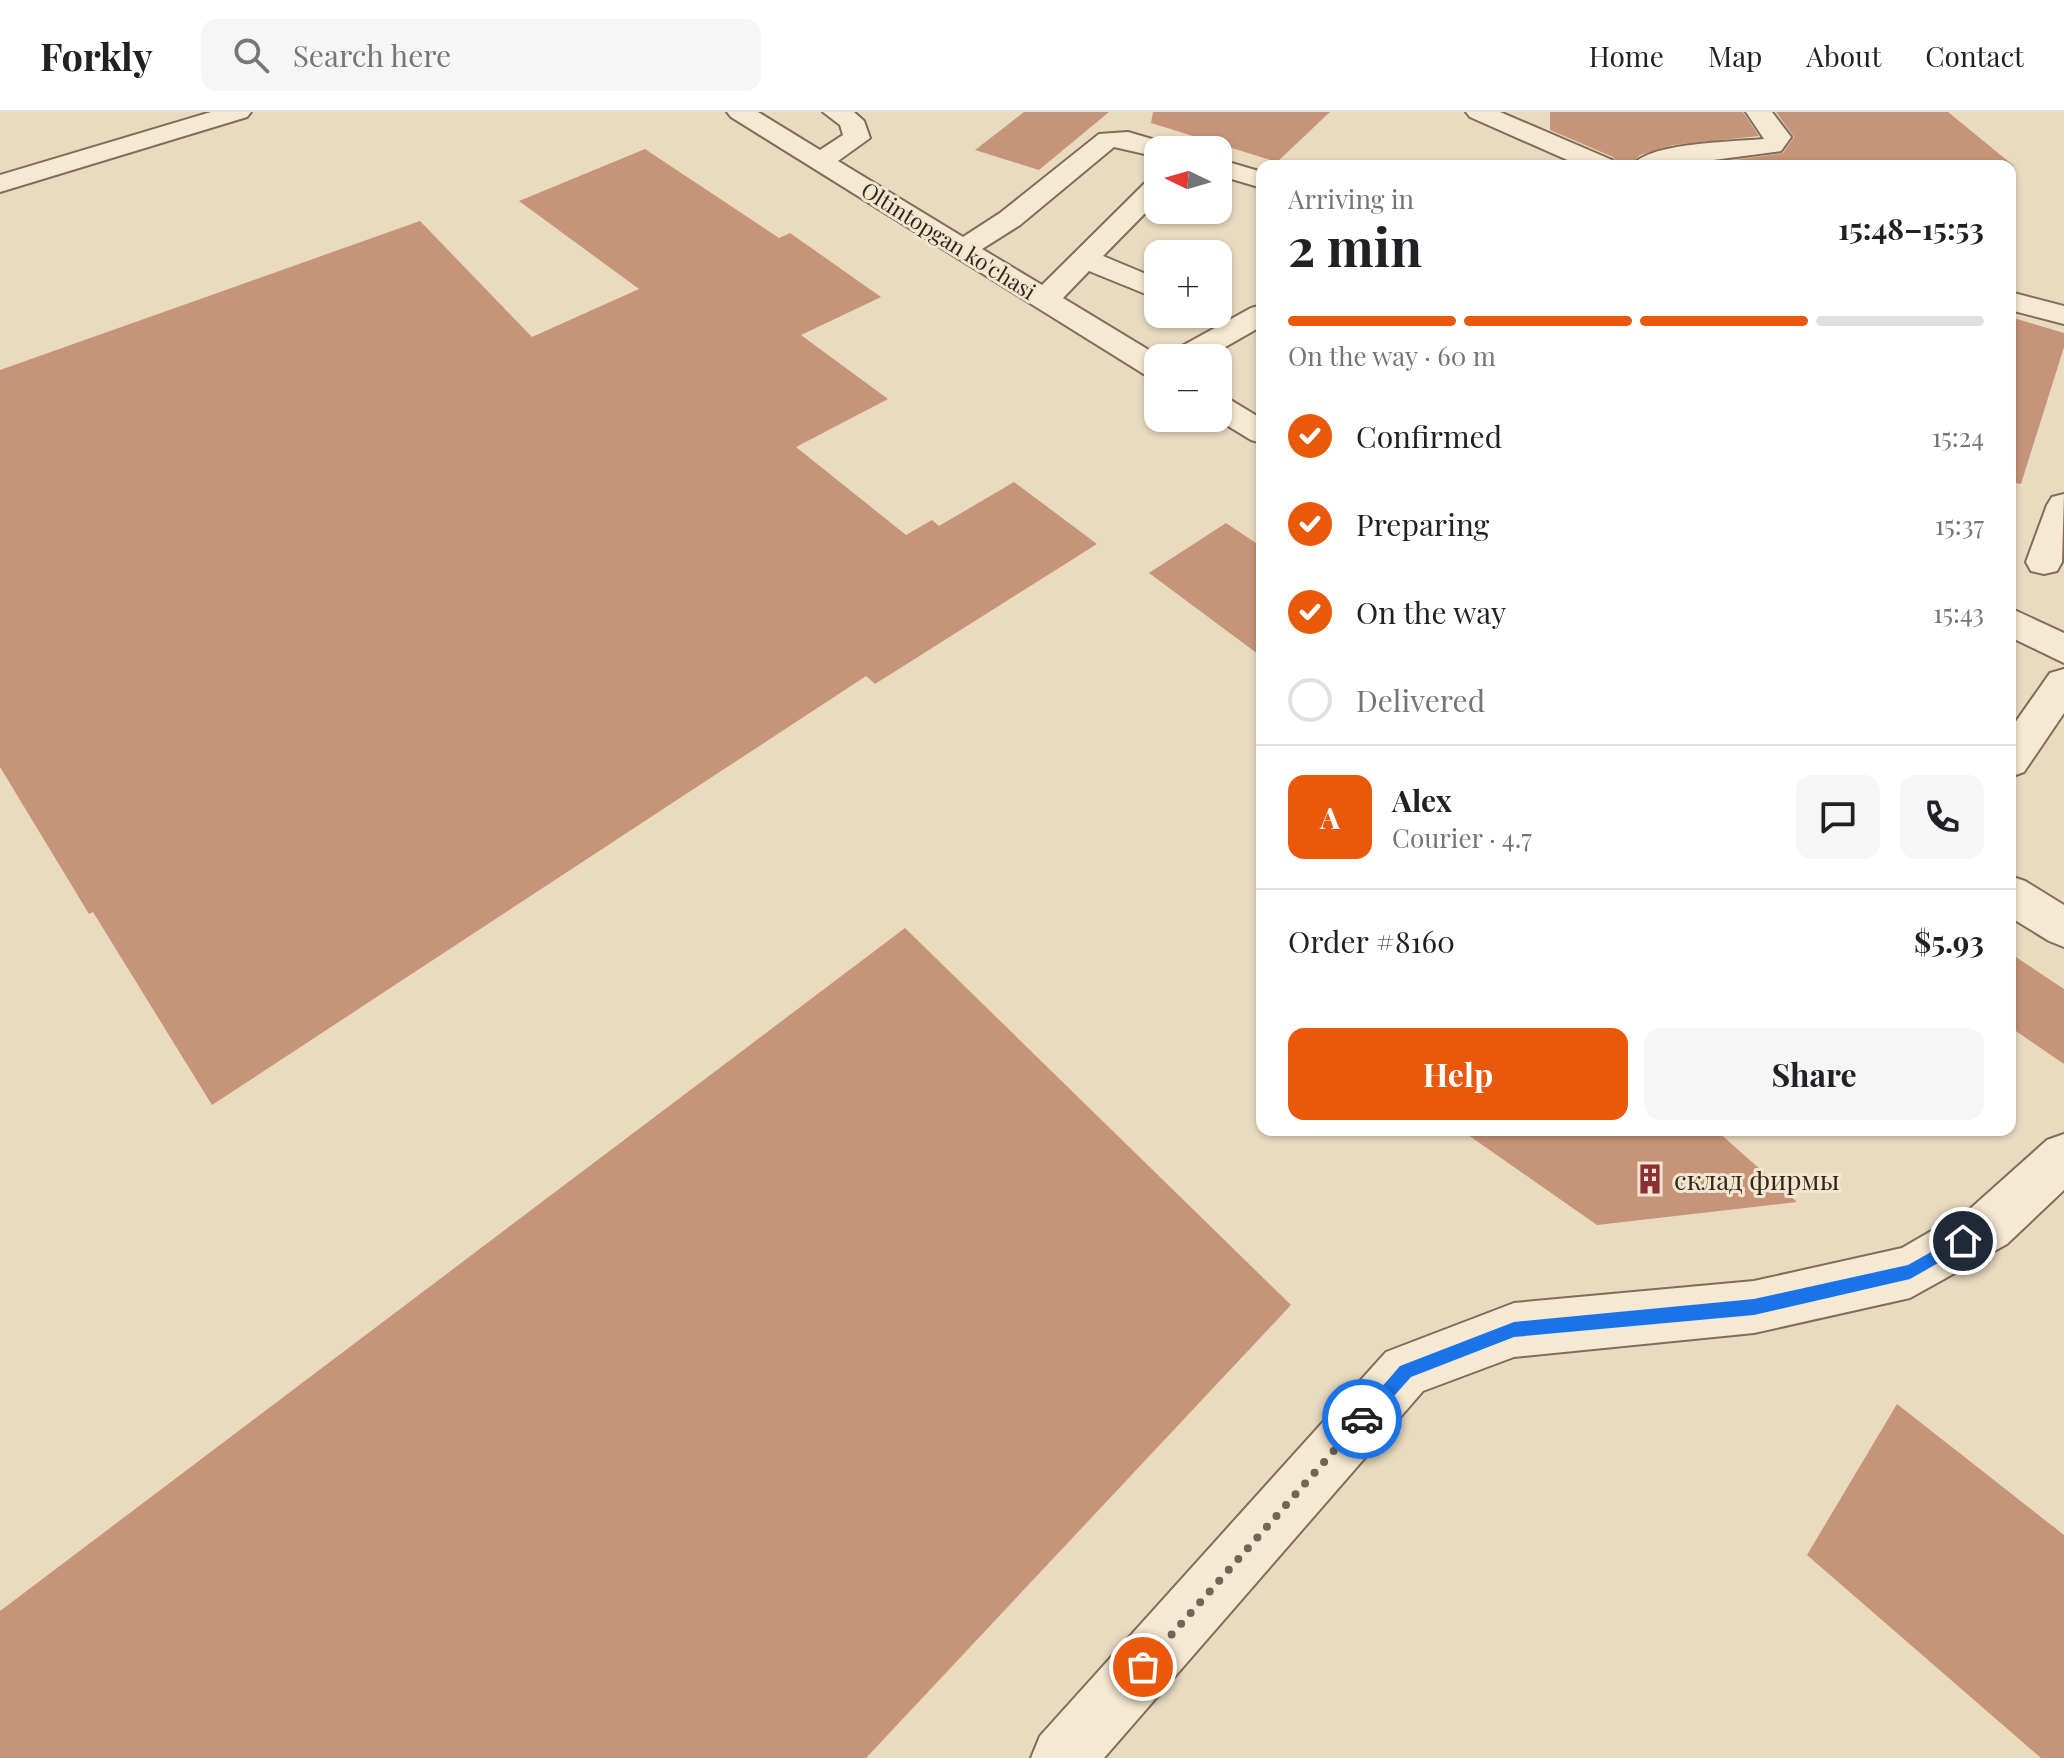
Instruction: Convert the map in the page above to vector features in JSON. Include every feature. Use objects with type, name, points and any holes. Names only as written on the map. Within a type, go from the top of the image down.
[{"type":"street","points":[[0,184],[238,112]]},
{"type":"street","name":"Oltintopgan ko'chasi","points":[[740,112],[1144,360]]},
{"type":"street","points":[[820,161],[857,138],[851,121],[836,112]]},
{"type":"street","points":[[1479,112],[1589,160]]},
{"type":"street","points":[[1660,160],[1670,156],[1772,146],[1778,137],[1759,112]]},
{"type":"street","points":[[1128,140],[1149,121]]},
{"type":"street","points":[[963,249],[1010,219],[1101,143],[1108,139],[1144,145]]},
{"type":"street","points":[[1232,171],[1256,178]]},
{"type":"street","points":[[1045,299],[1144,199]]},
{"type":"street","points":[[1085,259],[1144,284]]},
{"type":"street","points":[[2016,302],[2059,306]]},
{"type":"street","points":[[1204,344],[1240,318]]},
{"type":"street","points":[[1232,415],[1256,429]]},
{"type":"street","points":[[2016,551],[2054,566],[2064,505]]},
{"type":"street","points":[[2016,624],[2064,649]]},
{"type":"street","points":[[2016,752],[2064,683]]},
{"type":"street","points":[[2016,898],[2064,928]]},
{"type":"street","points":[[1062,1758],[1405,1371],[1514,1330],[1754,1307],[1910,1272],[1989,1226],[2064,1157]]},
{"type":"building","points":[[1024,112],[1109,112],[1039,170],[975,150]]},
{"type":"building","points":[[1153,112],[1330,112],[1279,160],[1232,148],[1232,136],[1193,136],[1151,123]]},
{"type":"building","points":[[1550,112],[1743,112],[1759,136],[1673,145],[1640,155],[1635,160],[1615,160],[1550,130]]},
{"type":"building","points":[[1776,112],[1948,112],[2007,160],[1733,160],[1783,153],[1794,137]]},
{"type":"building","points":[[645,149],[779,238],[790,233],[881,297],[801,335],[888,399],[796,447],[906,535],[932,520],[939,526],[1014,482],[1097,544],[875,684],[866,676],[212,1105],[93,912],[89,914],[0,767],[0,370],[420,221],[532,337],[639,289],[519,201]]},
{"type":"building","points":[[2016,319],[2064,333],[2064,347],[2021,484],[2016,483]]},
{"type":"building","points":[[1226,523],[1256,543],[1256,653],[1149,573]]},
{"type":"building","points":[[905,928],[1291,1305],[866,1758],[0,1758],[0,1611]]},
{"type":"building","points":[[2016,957],[2064,989],[2064,1064],[2016,1031]]},
{"type":"building","name":"склад фирмы","points":[[1470,1136],[1723,1136],[1797,1202],[1597,1225]]},
{"type":"building","points":[[1897,1404],[2064,1535],[2064,1758],[2041,1758],[1807,1555]]},
{"type":"way so far","points":[[1143,1667],[1362,1419]]},
{"type":"place","name":"склад фирмы","points":[[1650,1179]]},
{"type":"route","points":[[1362,1419],[1405,1371],[1514,1330],[1754,1307],[1910,1272],[1963,1241]]}]
